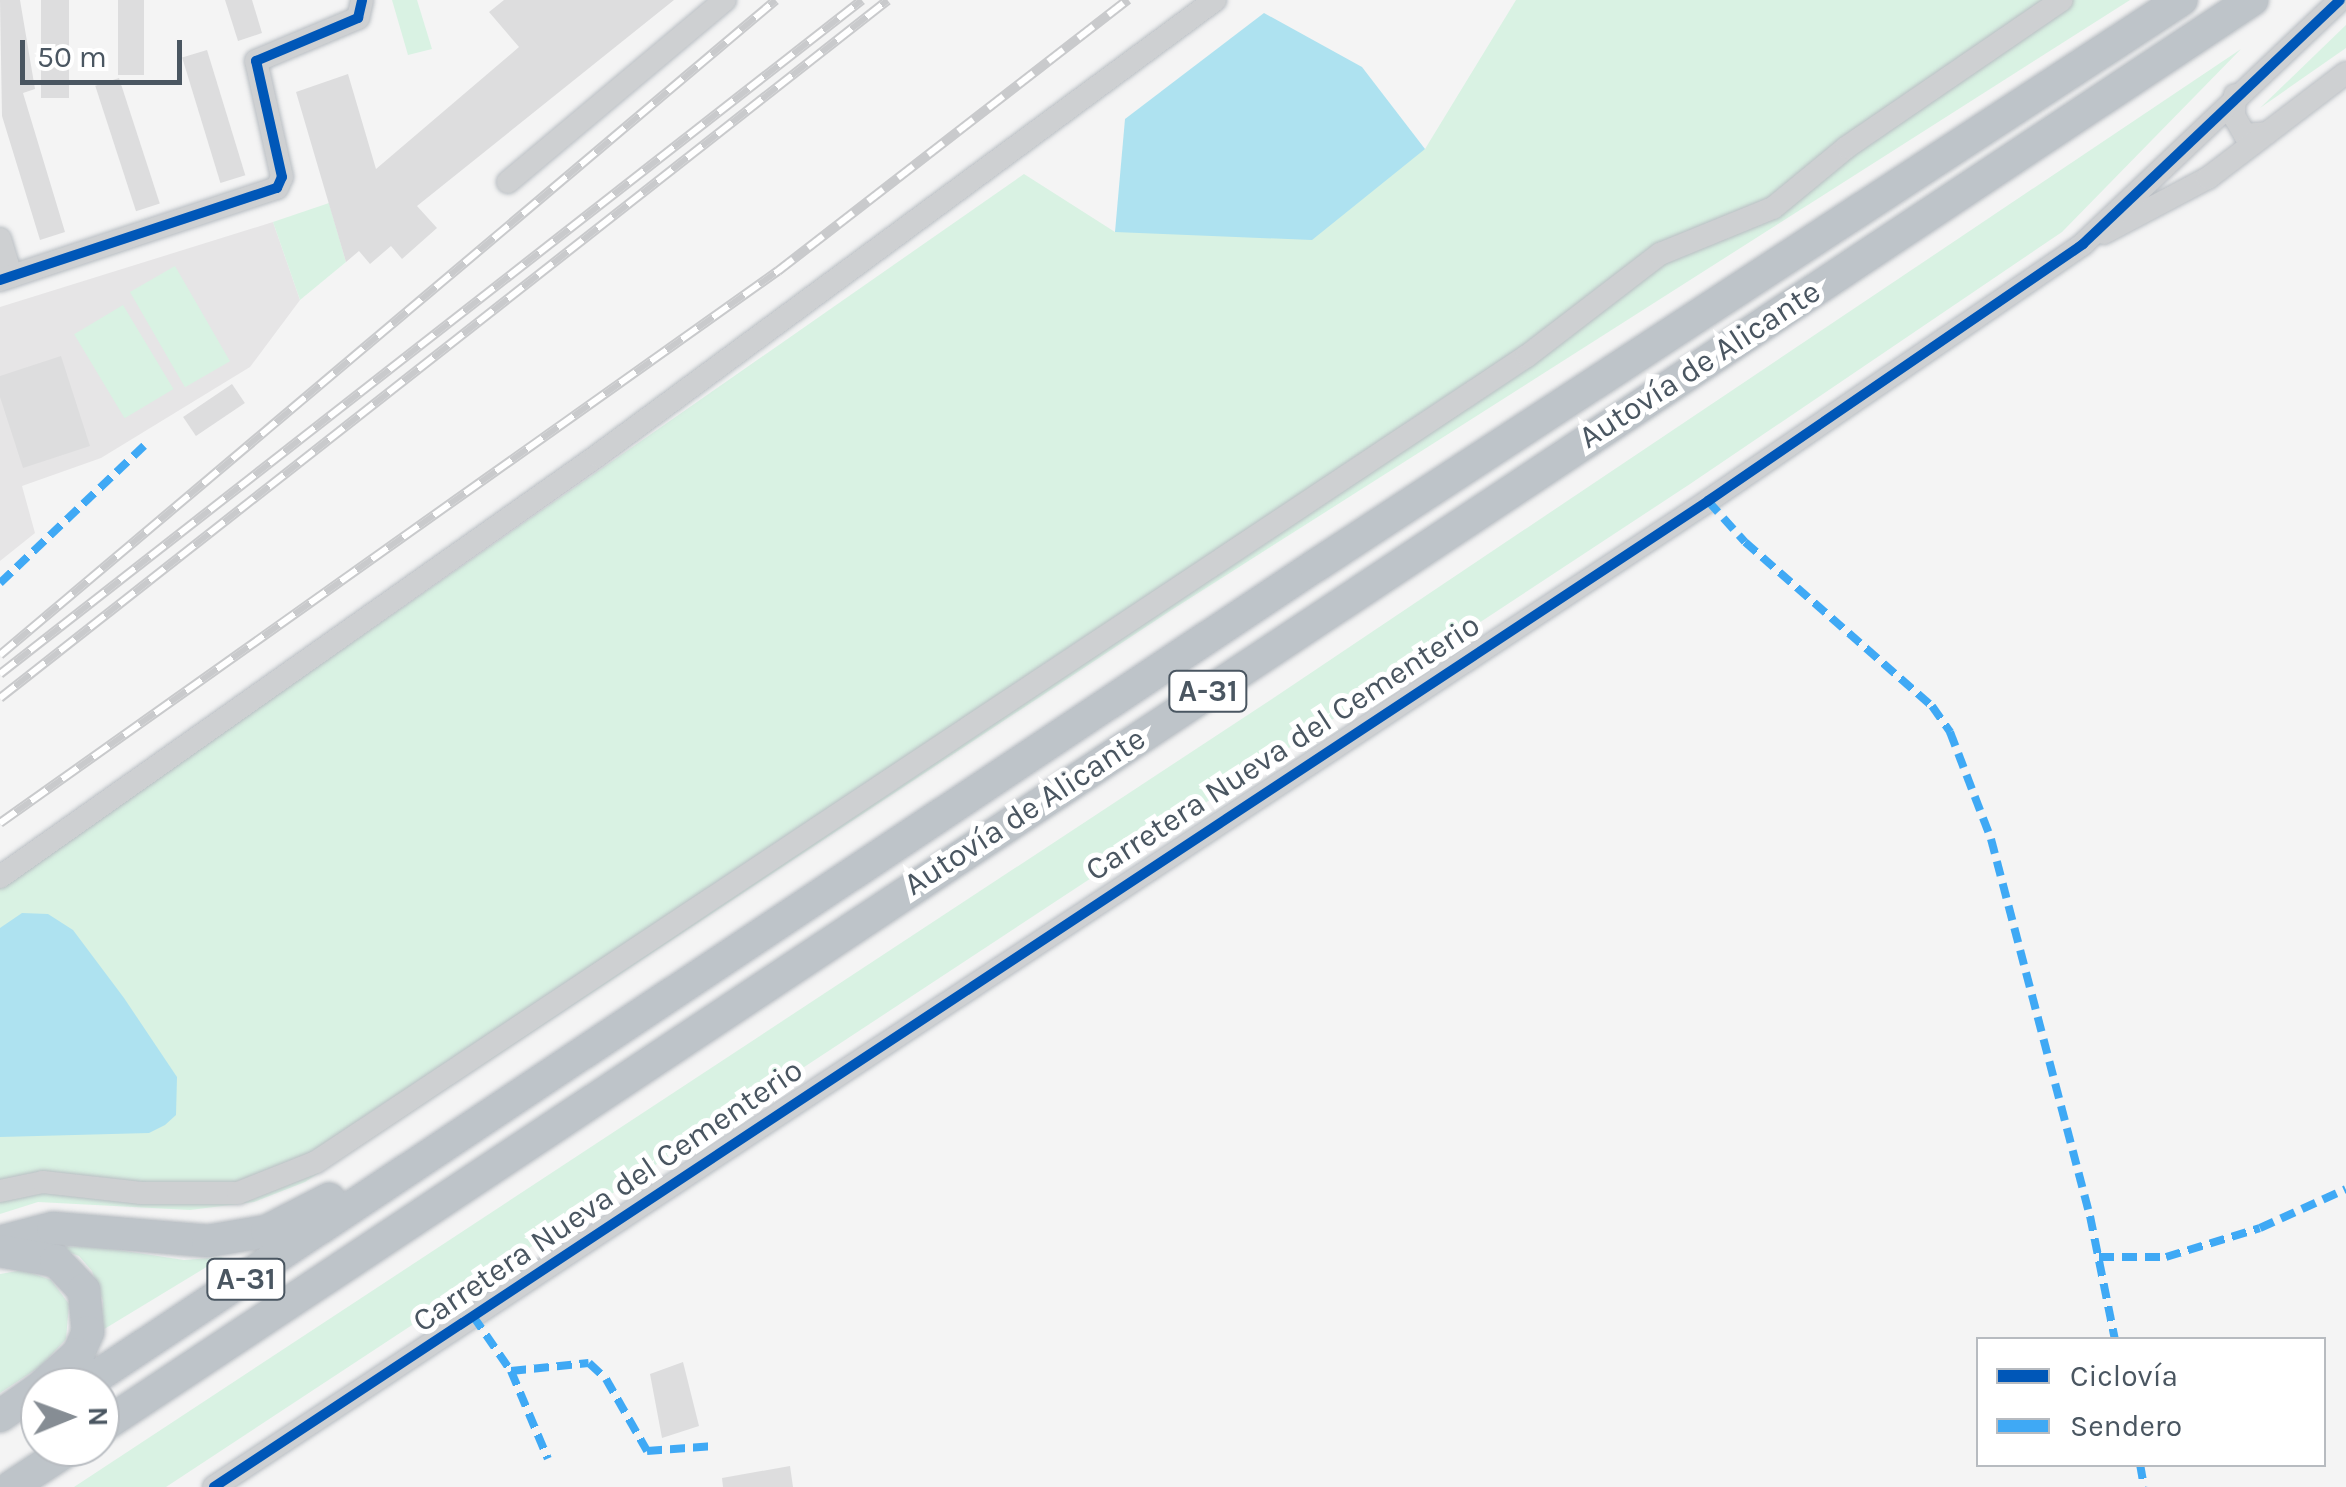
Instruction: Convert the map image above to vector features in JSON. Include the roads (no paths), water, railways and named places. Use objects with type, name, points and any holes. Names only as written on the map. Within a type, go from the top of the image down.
[{"type":"highway","name":"Autovía de Alicante","points":[[111,1367],[343,1215],[406,1165],[2181,0]]},
{"type":"highway","name":"Autovía de Alicante","points":[[120,1414],[309,1284],[2252,0]]},
{"type":"highway","points":[[0,1242],[53,1228],[208,1241],[267,1231],[406,1165]]},
{"type":"highway","points":[[0,1251],[56,1261],[84,1290],[88,1332],[78,1354],[64,1367]]},
{"type":"highway","points":[[11,1487],[42,1467]]},
{"type":"street","points":[[0,239],[5,278],[282,184],[256,61],[358,18],[362,0]]},
{"type":"street","points":[[508,182],[725,0]]},
{"type":"street","points":[[0,876],[878,253],[1215,0]]},
{"type":"street","points":[[0,1191],[43,1182],[141,1194],[238,1193],[316,1162],[1527,356],[1660,254],[1774,208],[1847,146],[2062,0]]},
{"type":"street","name":"Carretera Nueva del Cementerio","points":[[214,1487],[1708,501],[2083,244],[2340,0]]},
{"type":"street","points":[[2083,244],[2208,178],[2346,73]]},
{"type":"street","points":[[2235,96],[2234,116],[2245,135],[2268,133]]},
{"type":"water","points":[[1264,13],[1362,67],[1425,149],[1312,240],[1115,232],[1125,119]]},
{"type":"water","points":[[22,913],[48,914],[73,930],[124,998],[177,1077],[176,1115],[165,1125],[149,1133],[0,1137],[0,928]]},
{"type":"railway","points":[[0,655],[776,0]]},
{"type":"railway","points":[[0,674],[862,0]]},
{"type":"railway","points":[[0,698],[888,0]]},
{"type":"railway","points":[[0,823],[778,271],[1128,0]]}]
